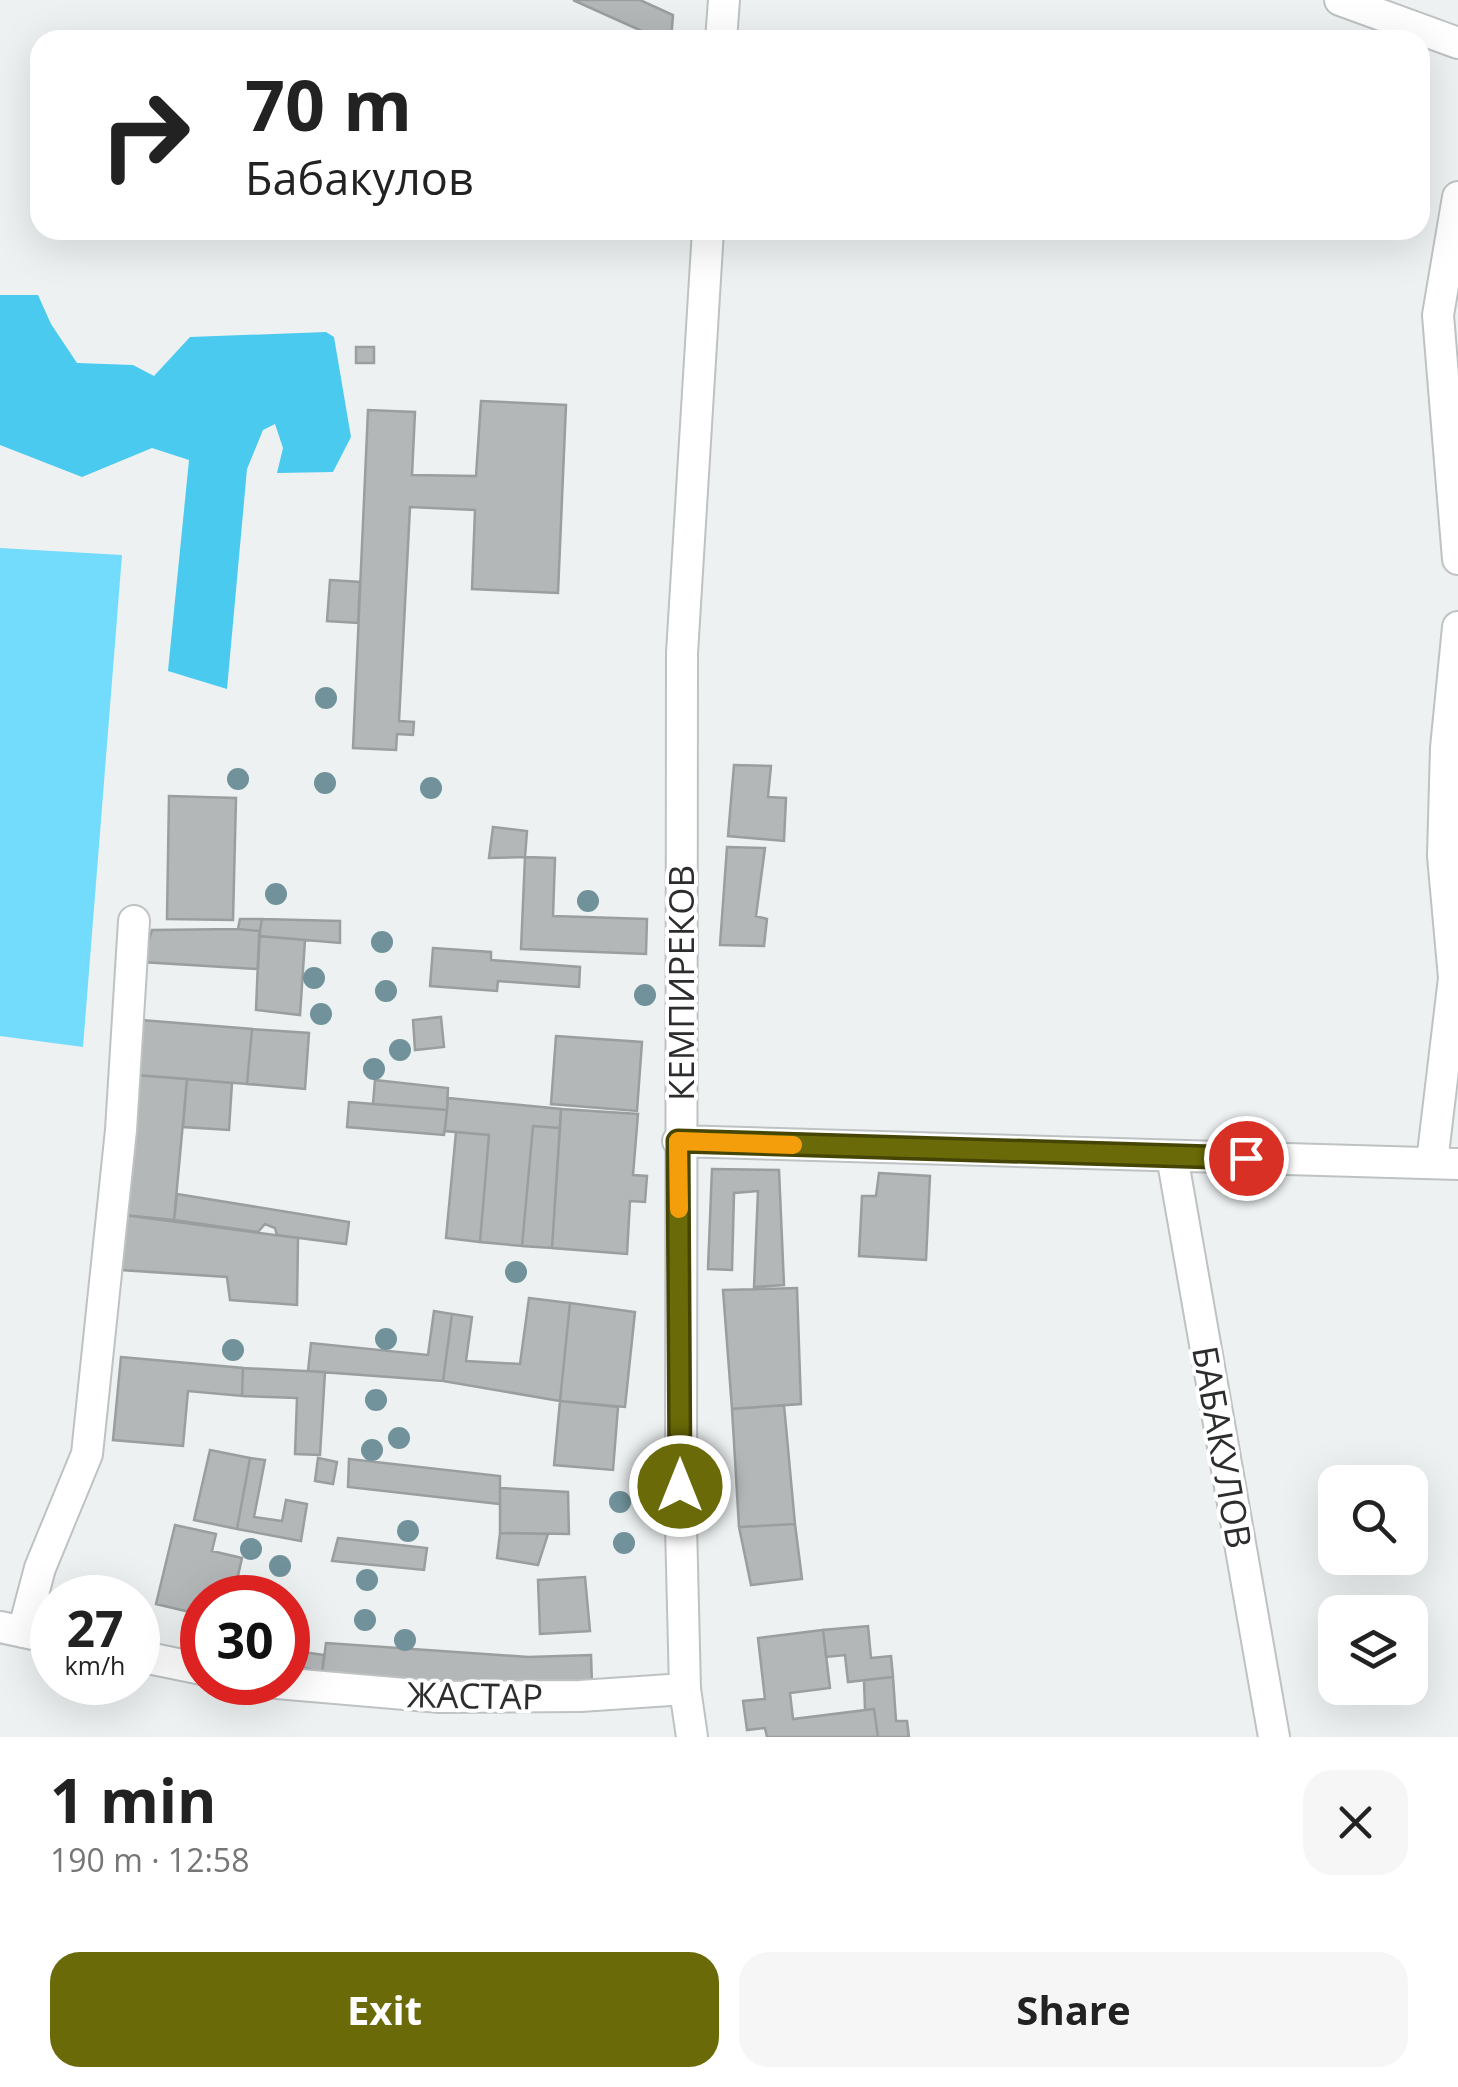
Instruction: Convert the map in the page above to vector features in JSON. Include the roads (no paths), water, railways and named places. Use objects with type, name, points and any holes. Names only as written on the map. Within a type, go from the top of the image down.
[{"type":"street","points":[[722,30],[724,0]]},
{"type":"street","points":[[1340,0],[1422,30]]},
{"type":"street","points":[[1430,33],[1458,43]]},
{"type":"street","points":[[1458,197],[1438,315],[1458,559]]},
{"type":"street","name":"КЕМПИРЕКОВ","points":[[692,1737],[685,1688],[678,1141],[682,652],[707,240]]},
{"type":"street","points":[[678,1141],[1445,1163],[1454,978],[1443,856],[1446,748],[1458,627]]},
{"type":"street","points":[[25,1633],[47,1550],[87,1454],[120,1130],[134,921]]},
{"type":"street","name":"БАБАКУЛОВ","points":[[1172,1156],[1274,1737]]},
{"type":"street","name":"ЖАСТАР","points":[[310,1686],[440,1698],[580,1696],[685,1688]]}]
